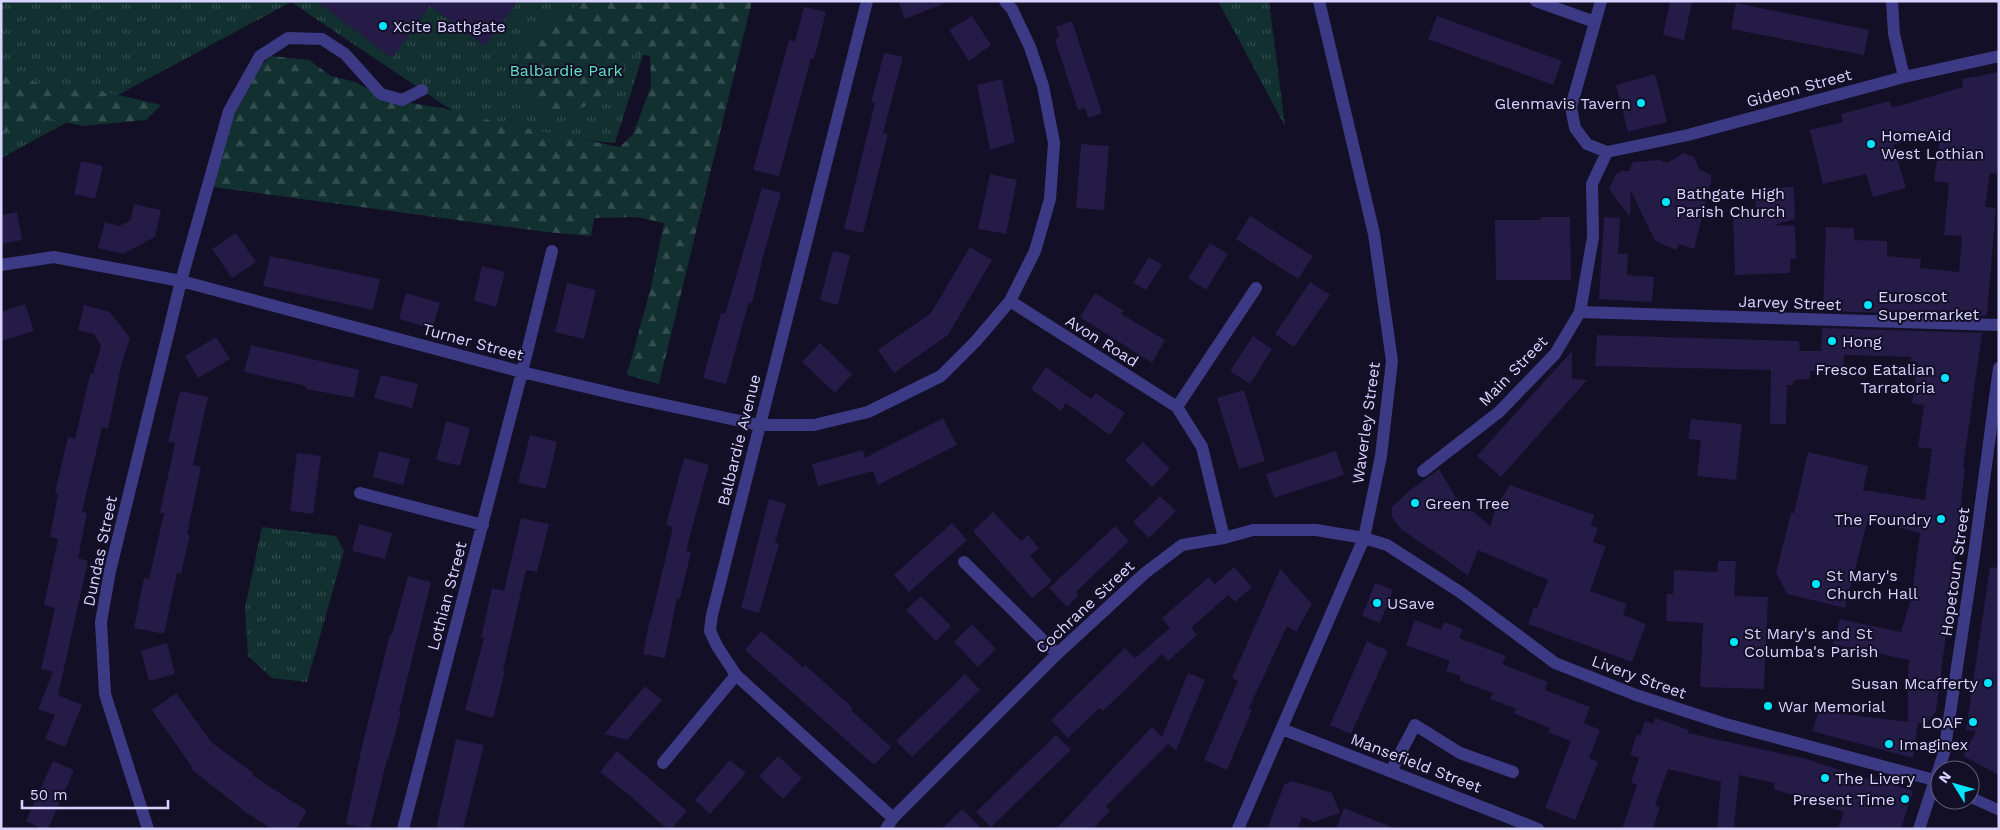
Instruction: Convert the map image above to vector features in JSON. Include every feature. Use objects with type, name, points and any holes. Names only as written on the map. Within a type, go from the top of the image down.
[{"type":"street","name":"Balbardie Avenue","points":[[867,1],[759,425],[712,615],[710,631],[717,646],[736,675],[889,823]]},
{"type":"street","name":"Turner Street","points":[[1,265],[54,257],[181,281],[522,372],[759,425],[814,425],[868,412],[942,376],[976,341],[1010,301],[1035,251],[1050,199],[1054,143],[1043,86],[1032,54],[1012,9],[1006,1]]},
{"type":"street","name":"Waverley Street","points":[[1238,829],[1364,538],[1381,456],[1392,361],[1374,234],[1319,1]]},
{"type":"street","points":[[1536,1],[1595,22]]},
{"type":"street","points":[[1601,1],[1571,107],[1574,128],[1587,144],[1607,152]]},
{"type":"street","points":[[1892,1],[1894,34],[1904,77]]},
{"type":"street","name":"Dundas Street","points":[[148,829],[106,694],[101,622],[110,571],[181,281],[228,111],[260,56],[288,38],[322,39],[345,54],[381,94],[402,100],[422,90]]},
{"type":"street","name":"Gideon Street","points":[[1607,152],[1688,135],[1904,77],[1999,56]]},
{"type":"street","name":"Main Street","points":[[1423,471],[1499,412],[1555,354],[1580,312],[1593,237],[1592,184],[1607,152]]},
{"type":"street","name":"Lothian Street","points":[[403,829],[483,525],[552,251]]},
{"type":"street","points":[[1177,407],[1256,288]]},
{"type":"street","name":"Avon Road","points":[[1010,301],[1177,407],[1202,447],[1224,538]]},
{"type":"street","name":"Jarvey Street","points":[[1580,312],[1999,325]]},
{"type":"street","name":"Hopetoun Street","points":[[1942,760],[1974,555],[1999,368]]},
{"type":"street","points":[[360,493],[483,525]]},
{"type":"street","name":"Cochrane Street","points":[[889,823],[1057,654],[1145,573],[1182,545],[1224,538],[1253,530],[1316,530],[1364,538]]},
{"type":"street","name":"Livery Street","points":[[1364,538],[1387,545],[1460,592],[1555,663],[1636,695],[1722,723],[1930,779]]},
{"type":"street","points":[[964,562],[1057,654]]},
{"type":"street","points":[[663,763],[736,675]]},
{"type":"street","points":[[1391,771],[1415,724],[1460,753],[1512,772]]},
{"type":"street","name":"Mansefield Street","points":[[1282,728],[1538,829]]},
{"type":"street","name":"Hopetoun Street","points":[[1919,829],[1930,800]]},
{"type":"street","points":[[1980,801],[1999,810]]},
{"type":"green space","name":"Balbardie Park","points":[[1,1],[660,1],[615,143],[484,132],[291,2],[1,158]]},
{"type":"green space","points":[[585,1],[752,1],[659,384],[627,375],[651,287],[664,223],[636,217],[594,218],[591,236],[546,232],[213,187],[227,134],[240,100],[258,69],[271,56],[309,60],[331,76],[356,82],[385,99],[442,108],[500,123],[620,147],[633,134],[651,86],[650,56],[633,53],[615,81],[601,97],[592,103],[572,110],[541,109],[521,92],[514,67],[525,42],[547,21]]},
{"type":"green space","points":[[1218,1],[1269,1],[1285,126]]},
{"type":"green space","points":[[1,74],[43,84],[102,91],[161,105],[146,120],[83,126],[50,119],[1,134]]},
{"type":"green space","points":[[262,527],[336,536],[344,551],[307,682],[272,678],[248,656],[245,608]]},
{"type":"building","name":"Xcite Bathgate","points":[[316,1],[518,1],[485,46],[430,6],[392,58]]},
{"type":"building","points":[[898,1],[948,1],[948,2],[905,19]]},
{"type":"building","points":[[1670,1],[1692,1],[1684,40],[1663,35]]},
{"type":"building","points":[[1736,3],[1869,30],[1864,55],[1731,29]]},
{"type":"building","points":[[804,7],[826,12],[814,59],[811,58],[779,176],[753,170],[789,40],[795,42]]},
{"type":"building","points":[[972,16],[991,45],[969,61],[949,30]]},
{"type":"building","points":[[1437,16],[1562,61],[1553,85],[1428,39]]},
{"type":"building","points":[[1072,21],[1102,113],[1088,118],[1085,108],[1078,110],[1055,40],[1059,37],[1056,27]]},
{"type":"building","points":[[884,53],[903,57],[883,133],[888,134],[863,233],[844,229],[875,103],[871,102]]},
{"type":"building","points":[[1999,72],[1999,161],[1997,174],[1990,173],[1985,207],[1996,208],[1987,314],[1985,316],[1823,311],[1826,227],[1854,228],[1854,240],[1887,241],[1887,256],[1921,259],[1920,268],[1959,272],[1962,236],[1944,235],[1949,183],[1934,181],[1941,131],[1893,145],[1906,188],[1873,197],[1866,174],[1823,184],[1810,130],[1843,122],[1841,114],[1890,101],[1892,108],[1963,87],[1962,79]]},
{"type":"building","name":"Glenmavis Tavern","points":[[1655,74],[1667,122],[1628,132],[1616,85]]},
{"type":"building","points":[[1002,79],[1015,142],[990,150],[977,85]]},
{"type":"building","points":[[1081,144],[1109,146],[1104,210],[1076,208]]},
{"type":"building","name":"Bathgate High Parish Church","points":[[1684,153],[1694,157],[1700,170],[1711,175],[1711,181],[1694,249],[1679,244],[1676,250],[1655,241],[1631,191],[1630,217],[1609,189],[1616,174],[1621,171],[1629,171],[1633,162],[1660,160],[1667,163]]},
{"type":"building","points":[[81,161],[103,166],[95,199],[74,194]]},
{"type":"building","points":[[990,174],[1017,180],[1006,234],[978,229]]},
{"type":"building","points":[[1794,187],[1795,219],[1774,225],[1795,226],[1796,259],[1790,259],[1790,273],[1735,275],[1733,216],[1756,216],[1755,188]]},
{"type":"building","points":[[762,188],[781,193],[752,303],[749,302],[726,384],[703,378],[721,313],[725,314]]},
{"type":"building","points":[[134,204],[161,210],[155,237],[123,254],[98,248],[105,222],[119,226],[131,220]]},
{"type":"building","points":[[17,212],[22,240],[1,244],[1,215]]},
{"type":"building","points":[[1250,216],[1313,256],[1298,279],[1236,239]]},
{"type":"building","points":[[1541,217],[1570,217],[1571,280],[1496,280],[1495,220],[1541,220]]},
{"type":"building","points":[[1604,217],[1620,218],[1618,254],[1628,254],[1627,275],[1654,277],[1652,302],[1599,299]]},
{"type":"building","points":[[236,233],[256,262],[232,278],[212,249]]},
{"type":"building","points":[[1210,243],[1228,254],[1206,290],[1188,278]]},
{"type":"building","points":[[970,247],[992,260],[948,335],[894,373],[878,350],[931,313]]},
{"type":"building","points":[[833,251],[850,255],[838,305],[820,300]]},
{"type":"building","points":[[270,256],[380,279],[373,310],[263,286]]},
{"type":"building","points":[[1149,257],[1162,265],[1146,290],[1133,283]]},
{"type":"building","points":[[482,266],[505,272],[496,307],[474,301]]},
{"type":"building","points":[[1310,282],[1330,295],[1294,347],[1275,334]]},
{"type":"building","points":[[567,283],[596,290],[584,339],[555,332]]},
{"type":"building","points":[[406,293],[440,303],[432,329],[399,319]]},
{"type":"building","points":[[1095,293],[1124,311],[1121,314],[1165,340],[1152,363],[1080,317]]},
{"type":"building","points":[[25,304],[34,331],[1,341],[1,312]]},
{"type":"building","points":[[84,305],[110,312],[130,338],[121,366],[108,429],[102,427],[82,512],[87,513],[78,558],[88,561],[58,695],[82,705],[65,747],[45,739],[55,715],[38,709],[53,672],[41,669],[55,608],[44,605],[58,539],[50,537],[58,494],[55,493],[68,437],[75,439],[90,374],[93,374],[101,346],[94,334],[78,330]]},
{"type":"building","points":[[1822,328],[1982,333],[1963,468],[1965,468],[1950,604],[1936,711],[1927,722],[1918,723],[1913,758],[1812,731],[1819,711],[1908,722],[1909,660],[1833,644],[1840,619],[1901,632],[1911,599],[1920,533],[1868,519],[1845,608],[1787,594],[1776,573],[1791,513],[1794,513],[1808,452],[1868,466],[1863,490],[1925,500],[1932,449],[1918,447],[1924,405],[1912,403],[1918,362],[1910,361],[1912,357],[1844,355],[1843,371],[1810,371],[1810,379],[1795,380],[1793,385],[1787,385],[1786,424],[1770,424],[1771,370],[1595,366],[1597,335],[1799,341],[1800,351],[1821,351]]},
{"type":"building","points":[[1253,336],[1272,349],[1250,384],[1230,371]]},
{"type":"building","points":[[216,337],[230,359],[198,378],[185,356]]},
{"type":"building","points":[[820,343],[852,374],[835,393],[802,362]]},
{"type":"building","points":[[251,345],[359,370],[354,398],[306,389],[306,386],[244,372]]},
{"type":"building","points":[[1572,351],[1572,379],[1587,380],[1501,477],[1477,456]]},
{"type":"building","points":[[1046,367],[1091,399],[1096,393],[1125,413],[1110,435],[1066,403],[1061,411],[1031,389]]},
{"type":"building","points":[[381,375],[418,384],[412,408],[374,398]]},
{"type":"building","points":[[1244,390],[1265,461],[1239,469],[1217,398]]},
{"type":"building","points":[[180,391],[208,397],[193,465],[201,467],[187,534],[190,535],[181,574],[177,573],[164,634],[134,628],[144,578],[149,579],[164,513],[160,513],[175,443],[168,442]]},
{"type":"building","points":[[943,418],[957,445],[878,485],[873,471],[818,486],[812,464],[863,450],[865,458]]},
{"type":"building","points":[[1691,419],[1742,424],[1736,480],[1697,476],[1701,440],[1688,439]]},
{"type":"building","points":[[446,421],[470,428],[460,466],[436,460]]},
{"type":"building","points":[[530,435],[557,442],[546,489],[518,483]]},
{"type":"building","points":[[1143,442],[1170,469],[1152,487],[1125,460]]},
{"type":"building","points":[[379,451],[410,459],[403,485],[373,477]]},
{"type":"building","points":[[1336,451],[1344,475],[1274,498],[1266,474]]},
{"type":"building","points":[[297,453],[321,456],[313,514],[290,511]]},
{"type":"building","points":[[684,458],[709,465],[686,551],[691,552],[680,598],[677,598],[665,658],[643,654],[673,527],[666,525]]},
{"type":"building","points":[[1439,469],[1455,496],[1490,526],[1497,505],[1510,485],[1594,515],[1591,525],[1598,528],[1593,542],[1606,546],[1590,591],[1627,604],[1623,615],[1646,624],[1632,662],[1528,624],[1534,607],[1537,608],[1548,580],[1478,550],[1468,575],[1401,529],[1392,517],[1392,507],[1409,491]]},
{"type":"building","points":[[1160,496],[1176,511],[1149,538],[1133,522]]},
{"type":"building","points":[[769,499],[786,504],[775,543],[779,544],[759,613],[741,608]]},
{"type":"building","points":[[993,512],[1021,541],[1028,535],[1039,548],[1030,556],[1052,581],[1032,598],[973,531]]},
{"type":"building","points":[[521,518],[549,524],[537,572],[526,570],[493,718],[465,710],[484,638],[481,638],[492,588],[504,591]]},
{"type":"building","points":[[952,523],[967,540],[909,592],[894,575]]},
{"type":"building","points":[[359,524],[392,533],[385,559],[352,551]]},
{"type":"building","points":[[1115,526],[1129,541],[1076,592],[1079,595],[1067,607],[1049,588]]},
{"type":"building","name":"St Mary's and St Columba's Parish","points":[[1718,561],[1736,561],[1734,596],[1768,597],[1764,689],[1700,687],[1703,623],[1666,621],[1667,594],[1673,594],[1674,570],[1717,572]]},
{"type":"building","points":[[1234,567],[1252,587],[1235,602],[1228,595],[1191,628],[1197,635],[1168,661],[1162,654],[1103,711],[1099,708],[1068,738],[1051,720],[1125,648],[1135,658],[1170,628],[1162,618],[1209,577],[1215,584]]},
{"type":"building","points":[[1990,567],[1999,568],[1999,775],[1980,765],[1980,760],[1971,760],[1963,756],[1976,731],[1966,730]]},
{"type":"building","points":[[1280,569],[1312,604],[1296,632],[1287,626],[1249,708],[1252,710],[1227,770],[1204,760],[1238,681],[1232,678]]},
{"type":"building","points":[[408,576],[431,582],[399,712],[401,712],[370,829],[346,824],[362,746],[390,634],[392,635]]},
{"type":"building","name":"USave","points":[[1375,583],[1393,590],[1380,623],[1362,616]]},
{"type":"building","points":[[921,596],[951,626],[936,641],[906,610]]},
{"type":"building","points":[[1415,620],[1441,630],[1444,622],[1463,629],[1459,638],[1506,656],[1502,664],[1548,682],[1545,690],[1590,707],[1584,723],[1600,730],[1589,758],[1598,762],[1575,820],[1545,808],[1571,741],[1548,732],[1550,728],[1513,713],[1517,709],[1490,699],[1493,693],[1460,681],[1460,676],[1446,671],[1450,661],[1406,645]]},
{"type":"building","points":[[972,624],[996,649],[978,667],[954,642]]},
{"type":"building","points":[[761,631],[803,667],[805,665],[853,708],[851,710],[891,747],[874,765],[745,650]]},
{"type":"building","points":[[1367,641],[1388,651],[1351,734],[1330,725]]},
{"type":"building","points":[[167,643],[175,674],[149,681],[141,651]]},
{"type":"building","points":[[1188,673],[1205,680],[1176,751],[1166,742],[1168,744],[1106,806],[1110,811],[1093,829],[1056,829],[1152,727],[1162,737]]},
{"type":"building","points":[[965,674],[980,690],[912,757],[896,741]]},
{"type":"building","points":[[645,686],[662,700],[627,740],[604,734]]},
{"type":"building","points":[[176,693],[211,742],[253,773],[252,775],[307,811],[296,829],[272,829],[248,814],[191,769],[192,767],[152,710]]},
{"type":"building","points":[[1655,718],[1689,730],[1688,733],[1806,759],[1874,781],[1875,778],[1913,791],[1901,829],[1838,829],[1844,812],[1774,789],[1774,783],[1739,775],[1734,829],[1717,829],[1721,782],[1668,769],[1655,806],[1660,807],[1653,829],[1622,829],[1637,785],[1631,783],[1639,758],[1630,755],[1637,734],[1640,736],[1645,721],[1653,724]]},
{"type":"building","points":[[1056,735],[1071,750],[991,827],[976,812]]},
{"type":"building","points":[[456,739],[484,745],[463,829],[436,829]]},
{"type":"building","points":[[617,751],[687,811],[671,829],[667,829],[600,772]]},
{"type":"building","points":[[778,756],[802,778],[783,799],[759,776]]},
{"type":"building","points":[[730,760],[746,773],[710,814],[695,800]]},
{"type":"building","points":[[53,761],[74,770],[48,829],[43,829],[26,821]]},
{"type":"building","points":[[1292,781],[1332,793],[1340,813],[1314,822],[1302,817],[1298,829],[1267,829],[1284,785]]},
{"type":"building","points":[[1344,808],[1394,828],[1394,829],[1336,829]]},
{"type":"building","points":[[962,809],[982,829],[942,829]]},
{"type":"place","name":"Xcite Bathgate","points":[[383,26]]},
{"type":"place","name":"Glenmavis Tavern","points":[[1641,103]]},
{"type":"place","name":"HomeAid West Lothian","points":[[1871,144]]},
{"type":"place","name":"Bathgate High Parish Church","points":[[1666,202]]},
{"type":"place","name":"Euroscot Supermarket","points":[[1868,305]]},
{"type":"place","name":"Hong","points":[[1832,341]]},
{"type":"place","name":"Fresco Eatalian Tarratoria","points":[[1945,378]]},
{"type":"place","name":"Green Tree","points":[[1415,503]]},
{"type":"place","name":"The Foundry","points":[[1941,519]]},
{"type":"place","name":"St Mary's Church Hall","points":[[1816,584]]},
{"type":"place","name":"USave","points":[[1377,603]]},
{"type":"place","name":"St Mary's and St Columba's Parish","points":[[1734,642]]},
{"type":"place","name":"Susan Mcafferty","points":[[1988,683]]},
{"type":"place","name":"War Memorial","points":[[1768,706]]},
{"type":"place","name":"LOAF","points":[[1973,722]]},
{"type":"place","name":"Imaginex","points":[[1889,744]]},
{"type":"place","name":"The Livery","points":[[1825,778]]},
{"type":"place","name":"Present Time","points":[[1905,799]]}]
